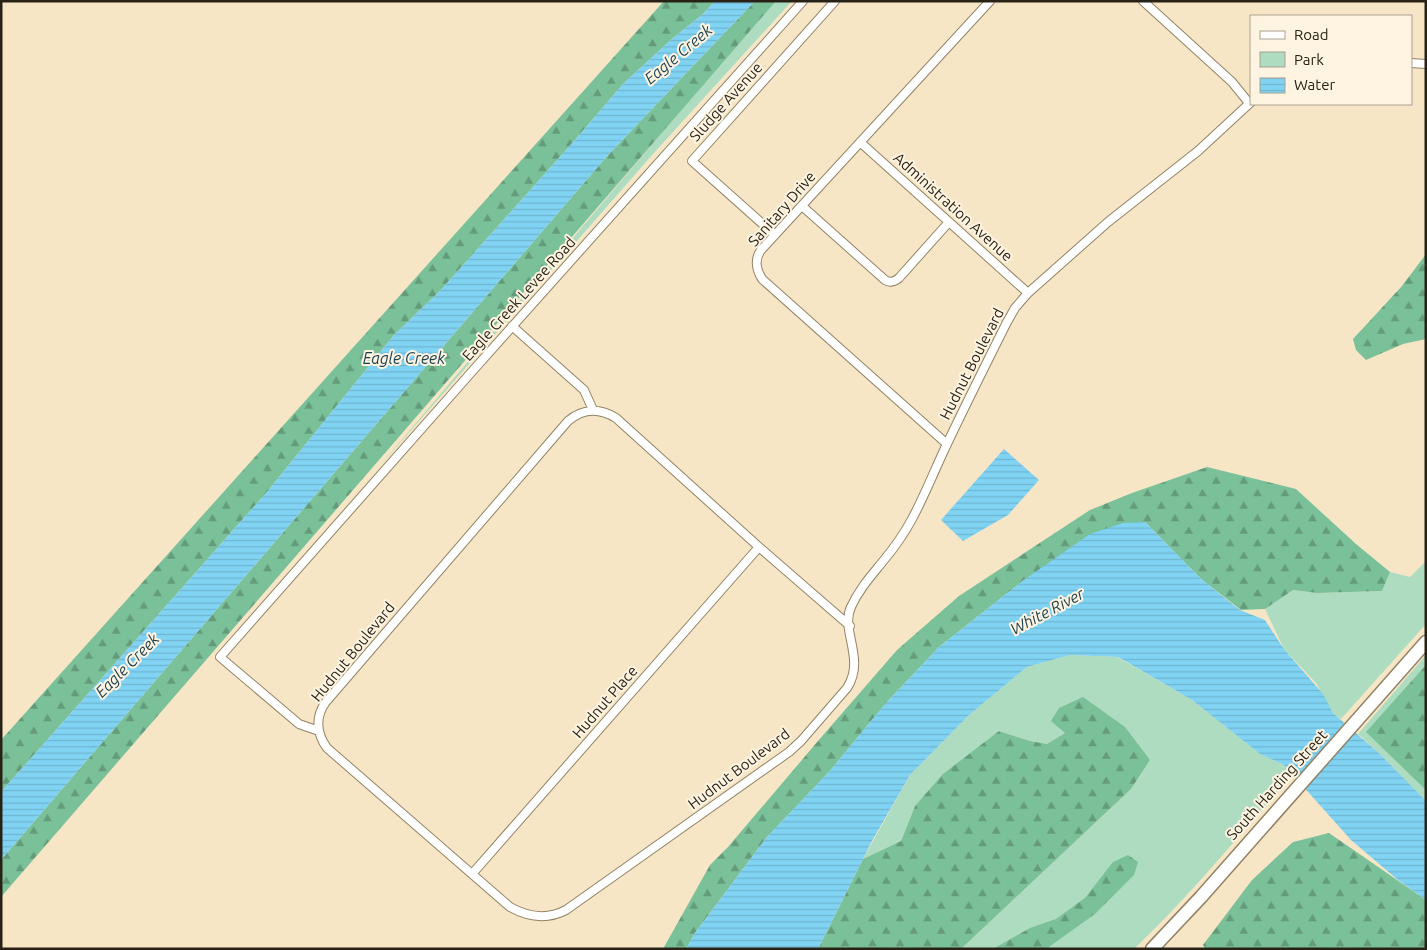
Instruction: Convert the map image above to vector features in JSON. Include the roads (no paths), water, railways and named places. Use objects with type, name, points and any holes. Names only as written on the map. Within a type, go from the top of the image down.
[{"type":"main road","name":"South Harding Street","points":[[1152,949],[1201,897],[1424,644]]},
{"type":"street","name":"Eagle Creek Levee Road","points":[[319,731],[299,724],[220,657],[512,326],[803,1]]},
{"type":"street","name":"Sludge Avenue","points":[[775,235],[692,161],[835,1]]},
{"type":"street","name":"Sanitary Drive","points":[[947,444],[762,279],[757,271],[757,259],[761,250],[990,1]]},
{"type":"street","points":[[1143,1],[1232,82],[1250,103]]},
{"type":"street","points":[[1412,63],[1426,64]]},
{"type":"street","name":"Hudnut Boulevard","points":[[593,410],[577,414],[568,421],[332,696],[320,712],[318,723],[322,741],[327,748],[510,907],[520,912],[544,917],[566,910],[780,759],[801,741],[851,680],[854,658],[848,619],[852,606],[867,581],[891,552],[912,520],[947,444],[1015,308],[1028,293],[1102,227],[1198,151],[1250,103]]},
{"type":"street","name":"Administration Avenue","points":[[860,142],[1028,293]]},
{"type":"street","points":[[802,206],[884,280],[890,282],[899,278],[949,222]]},
{"type":"street","points":[[512,326],[584,390],[593,410],[608,413],[616,418],[850,626]]},
{"type":"street","name":"Hudnut Place","points":[[472,874],[759,547]]},
{"type":"water","name":"Eagle Creek","points":[[715,1],[755,1],[608,155],[1,860],[1,792],[267,492],[394,335],[440,291],[623,84],[673,38],[702,15]]},
{"type":"water","points":[[1004,449],[1039,480],[1008,515],[963,541],[941,520]]},
{"type":"water","name":"White River","points":[[1145,522],[1201,579],[1240,610],[1265,620],[1284,649],[1323,694],[1333,713],[1381,755],[1426,801],[1426,900],[1398,880],[1351,840],[1284,765],[1260,754],[1192,700],[1118,657],[1070,655],[1027,667],[969,715],[910,775],[872,841],[818,949],[686,949],[695,933],[767,837],[829,772],[886,703],[939,647],[1024,580],[1090,534],[1123,523]]}]
